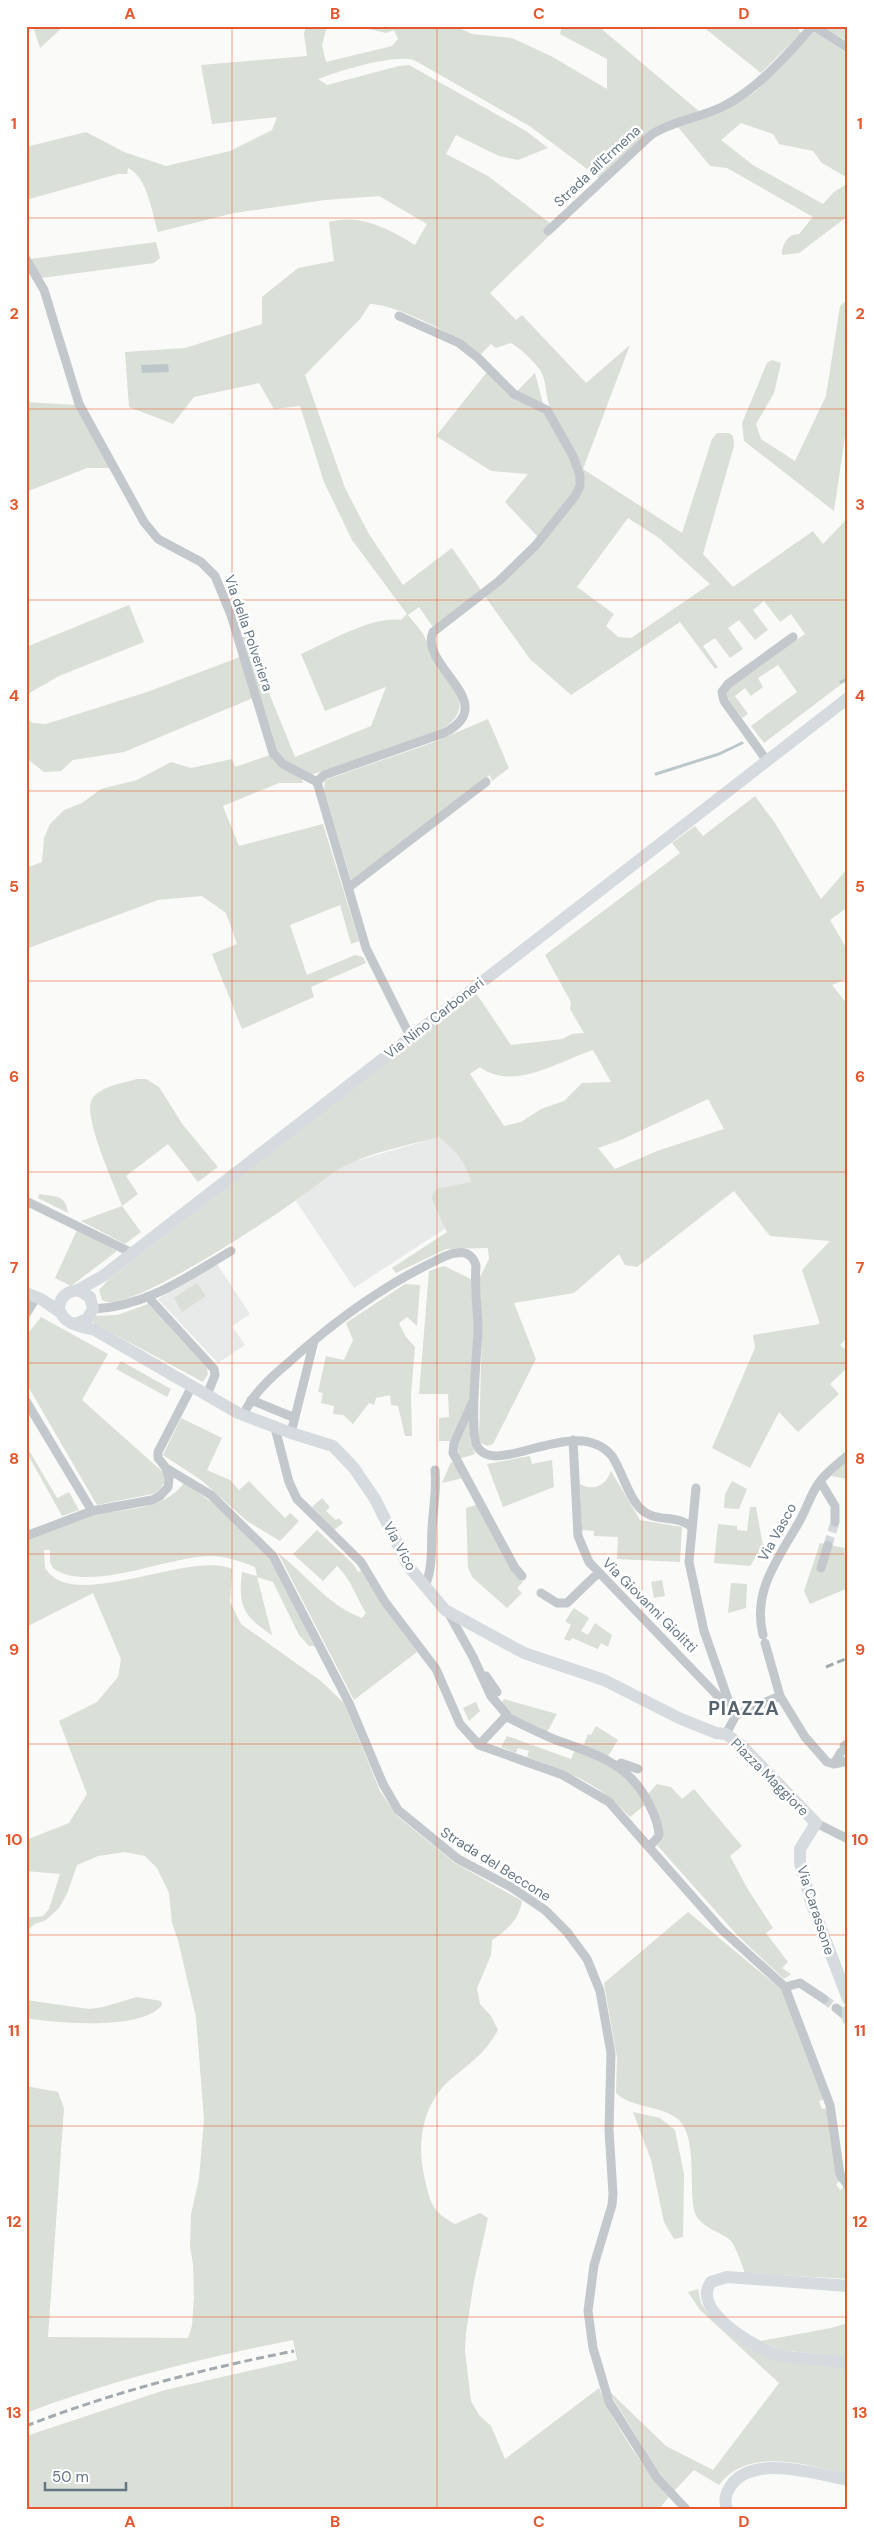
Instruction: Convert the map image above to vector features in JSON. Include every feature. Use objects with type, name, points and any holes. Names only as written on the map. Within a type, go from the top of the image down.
[{"type":"street","name":"Strada all'Ermena","points":[[548,230],[651,135],[668,126],[713,111],[746,92],[813,26],[848,48]]},
{"type":"street","name":"Via della Polveriera","points":[[26,259],[44,290],[79,404],[144,522],[162,542],[201,562],[213,573],[230,615],[273,753],[284,764],[317,782]]},
{"type":"street","points":[[399,316],[459,343],[478,358],[511,391],[547,410],[574,456],[579,470],[580,484],[572,500],[536,545],[499,581],[433,632],[430,642],[432,651],[459,690],[464,701],[464,712],[456,725],[444,733],[324,775],[317,782],[368,953],[410,1036]]},
{"type":"street","points":[[767,761],[724,701],[722,692],[728,684],[793,637]]},
{"type":"street","name":"Via Nino Carboneri","points":[[34,1297],[64,1295],[78,1290],[103,1276],[848,698]]},
{"type":"street","points":[[348,888],[486,782]]},
{"type":"street","points":[[26,1200],[132,1253]]},
{"type":"street","points":[[91,1307],[118,1308],[148,1297],[230,1251]]},
{"type":"street","points":[[243,1415],[251,1400],[287,1363],[384,1290],[413,1272],[449,1255],[466,1253],[472,1257],[476,1266],[478,1329],[475,1439],[478,1448],[484,1453],[496,1456],[573,1440],[593,1442],[608,1452],[643,1512],[685,1522],[692,1528]]},
{"type":"street","name":"Via Nino Carboneri","points":[[91,1307],[103,1276]]},
{"type":"street","points":[[78,1290],[91,1307],[95,1330]]},
{"type":"street","points":[[60,1312],[59,1303],[64,1295]]},
{"type":"street","points":[[26,1314],[34,1297],[60,1312],[66,1320],[75,1324],[83,1322],[91,1307]]},
{"type":"street","points":[[148,1297],[214,1369],[215,1376],[207,1396]]},
{"type":"street","name":"Via Vico","points":[[75,1324],[95,1330],[243,1415],[275,1428],[328,1443],[345,1457],[375,1498],[406,1562],[447,1612],[482,1628],[524,1653],[604,1680],[679,1718],[716,1733],[726,1734]]},
{"type":"street","points":[[291,1433],[314,1341]]},
{"type":"street","points":[[26,1536],[92,1510],[147,1501],[160,1496],[169,1482],[166,1468],[158,1458],[158,1452],[192,1386]]},
{"type":"street","points":[[475,1393],[470,1410],[454,1443],[453,1453],[515,1568],[522,1576]]},
{"type":"street","points":[[251,1400],[295,1418]]},
{"type":"street","points":[[26,1401],[92,1510]]},
{"type":"street","points":[[275,1428],[289,1482],[297,1499],[361,1562],[385,1602],[436,1670],[460,1724],[479,1745],[563,1775],[610,1802],[721,1929],[785,1987],[830,2105],[840,2174],[848,2186]]},
{"type":"street","name":"Via Giovanni Giolitti","points":[[573,1440],[578,1539],[589,1562],[734,1712]]},
{"type":"street","name":"Via Vasco","points":[[780,1696],[759,1617],[763,1588],[780,1552],[799,1522],[820,1481],[848,1454]]},
{"type":"street","name":"Strada del Beccone","points":[[166,1468],[211,1494],[273,1556],[349,1703],[383,1784],[398,1810],[458,1859],[511,1887],[546,1910],[567,1932],[591,1966],[602,1997],[612,2061],[609,2122],[613,2194],[593,2270],[588,2311],[593,2348],[609,2402],[662,2485],[686,2509]]},
{"type":"street","points":[[425,1586],[430,1571],[432,1527],[437,1490],[435,1470]]},
{"type":"street","points":[[820,1481],[835,1506],[835,1522]]},
{"type":"street","points":[[696,1488],[690,1562],[698,1610],[734,1712]]},
{"type":"street","points":[[821,1568],[828,1545]]},
{"type":"street","points":[[541,1593],[558,1603],[567,1603],[598,1573]]},
{"type":"street","points":[[447,1612],[474,1660],[491,1696],[507,1716],[554,1739],[609,1760],[618,1761],[638,1770]]},
{"type":"street","points":[[474,1660],[482,1668],[497,1692]]},
{"type":"street","points":[[780,1696],[804,1737],[832,1764]]},
{"type":"street","name":"Piazza Maggiore","points":[[780,1696],[734,1712],[726,1734],[742,1746],[816,1824]]},
{"type":"street","points":[[479,1745],[507,1716]]},
{"type":"street","points":[[832,1764],[844,1747]]},
{"type":"street","points":[[609,1760],[632,1778],[651,1808],[659,1834],[649,1847]]},
{"type":"street","points":[[832,1764],[848,1761]]},
{"type":"street","points":[[816,1824],[848,1839]]},
{"type":"street","name":"Via Carassone","points":[[816,1824],[800,1849],[800,1863],[812,1904],[848,1999]]},
{"type":"street","points":[[834,1831],[848,1830]]},
{"type":"street","points":[[785,1987],[800,1983],[824,1999]]},
{"type":"street","points":[[842,2010],[848,2018]]},
{"type":"street","points":[[848,2286],[724,2277],[711,2282],[706,2295],[708,2304],[717,2316],[742,2336],[766,2350],[785,2356],[848,2363]]},
{"type":"street","points":[[727,2509],[725,2500],[729,2487],[741,2476],[756,2469],[786,2469],[848,2480]]},
{"type":"shaded area","points":[[33,26],[64,26],[40,48]]},
{"type":"shaded area","points":[[306,26],[327,26],[322,45],[326,62],[392,46],[398,39],[394,30],[386,33],[356,26],[455,26],[472,34],[512,38],[551,56],[607,89],[607,59],[560,34],[562,26],[598,26],[700,112],[666,123],[599,178],[531,127],[414,60],[393,59],[380,61],[318,79],[327,85],[409,65],[526,131],[548,148],[518,160],[499,156],[456,135],[446,154],[488,176],[550,223],[548,226],[549,236],[490,293],[516,320],[522,315],[586,383],[630,345],[583,469],[682,533],[712,439],[717,433],[729,433],[733,436],[734,446],[703,554],[733,587],[813,531],[823,544],[846,520],[848,522],[848,595],[846,596],[848,600],[848,679],[764,743],[751,726],[797,692],[778,665],[758,678],[763,687],[751,696],[745,688],[735,696],[748,714],[742,718],[728,699],[727,693],[730,687],[805,634],[791,614],[780,622],[764,601],[753,610],[768,630],[755,640],[739,620],[728,628],[743,649],[730,658],[715,638],[703,646],[718,667],[715,669],[680,622],[571,695],[530,659],[484,595],[583,489],[582,467],[550,407],[542,374],[537,366],[519,348],[511,343],[496,348],[491,344],[480,355],[458,339],[411,315],[381,305],[370,304],[361,318],[305,375],[345,488],[369,534],[403,585],[452,548],[481,590],[433,627],[419,607],[408,615],[423,633],[430,656],[453,686],[460,704],[458,713],[452,722],[440,730],[311,775],[285,761],[276,751],[241,638],[246,636],[295,757],[371,726],[386,687],[325,711],[301,654],[364,626],[389,620],[401,620],[407,614],[352,540],[324,482],[300,406],[274,409],[259,383],[194,397],[173,424],[129,407],[125,352],[185,348],[262,324],[262,297],[298,268],[334,261],[329,222],[340,220],[363,221],[385,228],[415,245],[427,224],[379,196],[325,200],[234,213],[158,232],[145,187],[135,173],[128,168],[127,174],[118,174],[26,200],[26,147],[86,132],[124,152],[166,166],[230,151],[272,130],[277,117],[212,124],[201,65],[307,56],[304,34]],"holes":[[[628,518],[659,538],[710,584],[631,638],[618,637],[606,626],[614,614],[577,587]]]},
{"type":"shaded area","points":[[702,26],[801,26],[798,29],[801,33],[761,73]]},
{"type":"shaded area","points":[[822,26],[848,26],[848,42],[845,40]]},
{"type":"shaded area","points":[[815,31],[848,54],[848,178],[822,163],[813,151],[779,144],[773,134],[741,123],[721,140],[753,165],[823,204],[834,192],[848,183],[848,216],[799,253],[782,255],[788,238],[799,234],[813,217],[727,168],[710,166],[678,127],[721,112],[755,92]]},
{"type":"shaded area","points":[[156,242],[160,258],[154,263],[41,278],[30,259]]},
{"type":"shaded area","points":[[848,299],[848,416],[834,511],[744,441],[742,423],[767,363],[772,360],[781,363],[774,393],[756,424],[761,439],[795,461],[826,396],[840,306]]},
{"type":"shaded area","points":[[168,364],[169,372],[142,373],[141,365]]},
{"type":"shaded area","points":[[487,372],[547,415],[576,471],[577,487],[538,537],[505,502],[528,474],[491,471],[436,436]]},
{"type":"shaded area","points":[[535,373],[543,404],[517,391]]},
{"type":"shaded area","points":[[26,402],[76,405],[111,468],[87,468],[26,492]]},
{"type":"shaded area","points":[[129,605],[144,642],[59,676],[26,695],[26,647]]},
{"type":"shaded area","points":[[240,657],[253,698],[124,752],[73,760],[61,771],[44,772],[30,761],[26,753],[26,718],[33,723],[46,724],[147,692]]},
{"type":"shaded area","points":[[488,719],[509,768],[492,781],[490,775],[351,880],[324,790],[325,780],[432,743]]},
{"type":"shaded area","points":[[270,755],[282,767],[302,778],[303,783],[279,783],[223,806],[239,846],[323,824],[359,941],[351,944],[340,905],[290,925],[307,975],[355,955],[363,957],[366,963],[311,987],[314,997],[242,1029],[212,954],[237,944],[226,913],[202,896],[158,900],[26,949],[26,868],[42,862],[44,838],[50,824],[64,810],[82,803],[101,789],[137,780],[171,762],[191,768],[232,759],[235,767]]},
{"type":"shaded area","points":[[755,796],[775,823],[821,899],[848,868],[848,907],[830,920],[848,951],[848,978],[832,985],[848,1005],[848,1337],[840,1345],[848,1352],[848,1367],[830,1384],[839,1394],[798,1432],[779,1412],[750,1468],[712,1448],[755,1348],[753,1335],[820,1324],[802,1270],[830,1241],[770,1236],[734,1191],[637,1267],[625,1265],[619,1254],[574,1293],[514,1303],[536,1359],[493,1444],[487,1446],[481,1443],[479,1439],[482,1329],[479,1279],[489,1259],[488,1248],[446,1249],[396,1273],[392,1268],[447,1232],[431,1198],[436,1189],[471,1182],[466,1167],[459,1156],[439,1137],[384,1151],[351,1163],[229,1245],[197,1264],[138,1294],[116,1301],[102,1300],[99,1290],[109,1279],[476,993],[511,1045],[562,1039],[572,1034],[584,1033],[570,1009],[571,1002],[545,955],[680,853],[672,843],[695,826],[703,836]],"holes":[[[593,1050],[611,1082],[582,1083],[564,1101],[541,1109],[521,1122],[504,1126],[470,1074],[480,1067],[493,1074],[521,1076],[551,1067]],[[708,1099],[724,1129],[657,1151],[615,1169],[598,1148],[621,1140]]]},
{"type":"shaded area","points":[[137,1079],[146,1079],[159,1087],[183,1125],[218,1167],[198,1182],[168,1144],[126,1176],[138,1194],[122,1206],[95,1135],[90,1108],[92,1099],[106,1088]]},
{"type":"shaded area","points":[[439,1137],[458,1154],[467,1166],[471,1182],[431,1199],[446,1228],[354,1288],[296,1201],[325,1177],[352,1162]]},
{"type":"shaded area","points":[[39,1194],[62,1199],[65,1202],[68,1213],[38,1198]]},
{"type":"shaded area","points":[[122,1206],[141,1232],[125,1244],[81,1221]]},
{"type":"shaded area","points":[[77,1230],[117,1251],[71,1286],[55,1278]]},
{"type":"shaded area","points":[[217,1264],[250,1314],[232,1326],[245,1345],[218,1363],[158,1299]]},
{"type":"shaded area","points":[[444,1266],[471,1279],[474,1329],[472,1393],[450,1441],[439,1441],[439,1418],[449,1417],[448,1394],[419,1394],[429,1271]]},
{"type":"shaded area","points":[[197,1283],[206,1296],[182,1312],[174,1298]]},
{"type":"shaded area","points":[[405,1284],[420,1285],[417,1326],[407,1317],[399,1323],[406,1337],[415,1347],[411,1395],[412,1436],[405,1436],[398,1406],[391,1405],[390,1395],[376,1398],[374,1405],[369,1403],[353,1424],[343,1415],[333,1414],[334,1406],[321,1403],[323,1393],[318,1392],[326,1356],[344,1360],[353,1340],[346,1323]]},
{"type":"shaded area","points":[[148,1304],[207,1368],[208,1374],[203,1382],[92,1322],[95,1316],[117,1315]]},
{"type":"shaded area","points":[[41,1317],[108,1354],[82,1400],[164,1473],[164,1483],[157,1493],[97,1505],[26,1383],[26,1336]]},
{"type":"shaded area","points":[[121,1361],[171,1389],[167,1397],[116,1369]]},
{"type":"shaded area","points":[[471,1416],[470,1440],[475,1454],[459,1459],[458,1445]]},
{"type":"shaded area","points":[[181,1418],[222,1438],[207,1470],[230,1480],[239,1490],[249,1481],[285,1518],[290,1513],[299,1521],[280,1541],[247,1521],[201,1480],[163,1455]]},
{"type":"shaded area","points":[[30,1452],[57,1498],[69,1492],[79,1510],[62,1516],[27,1453]]},
{"type":"shaded area","points":[[530,1456],[532,1464],[552,1460],[554,1487],[503,1507],[487,1464]]},
{"type":"shaded area","points":[[848,1460],[848,1479],[831,1476]]},
{"type":"shaded area","points":[[451,1462],[455,1463],[463,1478],[442,1483]]},
{"type":"shaded area","points":[[611,1471],[640,1520],[682,1527],[680,1562],[617,1559],[618,1537],[594,1536],[594,1531],[582,1530],[580,1484],[590,1487],[599,1486],[606,1480]]},
{"type":"shaded area","points":[[732,1481],[747,1489],[739,1509],[724,1508],[725,1494]]},
{"type":"shaded area","points":[[184,1483],[231,1517],[262,1549],[282,1580],[314,1646],[309,1646],[299,1635],[273,1582],[257,1577],[272,1635],[249,1616],[242,1602],[242,1572],[257,1576],[255,1567],[233,1559],[216,1556],[193,1558],[107,1576],[86,1577],[68,1575],[53,1568],[50,1562],[50,1550],[44,1550],[45,1568],[59,1580],[80,1585],[105,1584],[189,1567],[213,1565],[232,1569],[230,1602],[241,1624],[321,1681],[344,1703],[380,1791],[397,1816],[455,1863],[522,1901],[512,1924],[492,1940],[491,1955],[477,1988],[480,2004],[491,2016],[498,2030],[483,2051],[451,2079],[433,2100],[424,2125],[422,2139],[422,2166],[429,2196],[437,2211],[455,2224],[480,2213],[488,2218],[474,2281],[466,2333],[465,2351],[471,2401],[479,2415],[491,2426],[505,2459],[599,2388],[611,2414],[630,2445],[669,2497],[659,2509],[26,2509],[26,2436],[165,2390],[297,2360],[293,2340],[225,2354],[125,2380],[26,2413],[26,2086],[58,2092],[64,2108],[48,2337],[188,2338],[192,2326],[194,2298],[193,2264],[190,2247],[191,2214],[199,2179],[204,2119],[196,2017],[178,1940],[172,1923],[169,1893],[157,1868],[145,1856],[125,1852],[98,1856],[77,1865],[67,1894],[59,1908],[46,1920],[35,1924],[26,1931],[26,1918],[43,1916],[49,1909],[60,1874],[26,1871],[26,1840],[69,1823],[87,1794],[59,1721],[97,1702],[118,1677],[121,1659],[93,1593],[26,1627],[26,1541],[31,1537],[85,1517],[152,1505],[175,1493]]},
{"type":"shaded area","points":[[322,1498],[330,1507],[326,1511],[336,1520],[339,1518],[343,1523],[334,1530],[312,1507]]},
{"type":"shaded area","points":[[479,1504],[512,1570],[523,1582],[517,1588],[522,1593],[507,1608],[472,1577],[468,1567],[466,1508]]},
{"type":"shaded area","points":[[750,1507],[756,1507],[763,1546],[750,1566],[714,1563],[718,1524],[737,1526],[737,1530],[747,1531]]},
{"type":"shaded area","points":[[317,1530],[353,1564],[358,1572],[361,1571],[381,1604],[417,1652],[354,1700],[278,1553],[338,1606],[362,1618],[366,1613],[350,1582],[337,1566],[323,1581],[293,1554]]},
{"type":"shaded area","points":[[820,1543],[845,1548],[844,1555],[848,1556],[848,1588],[810,1604],[804,1591]]},
{"type":"shaded area","points":[[662,1580],[665,1596],[654,1598],[651,1582]]},
{"type":"shaded area","points":[[731,1583],[747,1584],[746,1608],[728,1613]]},
{"type":"shaded area","points":[[574,1608],[589,1618],[581,1631],[588,1635],[595,1623],[612,1635],[608,1647],[601,1643],[598,1649],[572,1638],[570,1641],[564,1639],[571,1625],[565,1621]]},
{"type":"shaded area","points":[[504,1699],[557,1714],[547,1732],[516,1718],[501,1704]]},
{"type":"shaded area","points":[[476,1702],[480,1711],[469,1721],[463,1708]]},
{"type":"shaded area","points":[[596,1726],[618,1740],[608,1756],[583,1747],[588,1734],[591,1735]]},
{"type":"shaded area","points":[[507,1736],[571,1759],[575,1750],[596,1756],[629,1778],[646,1804],[630,1817],[607,1796],[583,1780],[527,1757],[529,1751],[518,1748],[516,1753],[501,1747]]},
{"type":"shaded area","points":[[657,1784],[671,1787],[682,1799],[694,1789],[742,1846],[730,1856],[747,1888],[773,1928],[766,1933],[788,1962],[782,1968],[791,1974],[784,1979],[737,1935],[657,1845],[664,1838],[647,1795]]},
{"type":"shaded area","points":[[688,1912],[783,1991],[824,2099],[819,2101],[822,2109],[827,2108],[840,2181],[836,2184],[840,2190],[844,2187],[848,2194],[848,2279],[745,2273],[731,2241],[705,2225],[696,2216],[693,2200],[690,2150],[685,2128],[672,2115],[631,2102],[616,2093],[617,2058],[604,1983]]},
{"type":"shaded area","points":[[137,1997],[161,2001],[162,2005],[152,2013],[137,2019],[118,2022],[77,2023],[26,2018],[26,2000],[89,2009]]},
{"type":"shaded area","points":[[633,2112],[660,2118],[675,2130],[684,2174],[683,2237],[674,2239],[664,2222],[651,2160]]},
{"type":"shaded area","points":[[698,2289],[701,2303],[706,2311],[742,2342],[848,2367],[848,2474],[798,2463],[762,2462],[746,2465],[731,2473],[719,2485],[694,2470],[673,2492],[662,2478],[608,2390],[666,2446],[713,2470],[779,2383],[700,2310],[688,2292]]},
{"type":"shaded area","points":[[848,2323],[848,2358],[782,2350],[760,2341],[831,2328]]},
{"type":"waterway","points":[[841,682],[848,679]]},
{"type":"waterway","points":[[656,774],[719,754],[742,743]]},
{"type":"tunnel","points":[[828,1545],[835,1522]]},
{"type":"tunnel","points":[[824,1999],[836,2008]]},
{"type":"railway","points":[[826,1667],[848,1658]]},
{"type":"railway","points":[[26,2426],[92,2402],[158,2382],[294,2351]]},
{"type":"district","name":"PIAZZA","points":[[744,1708]]}]
